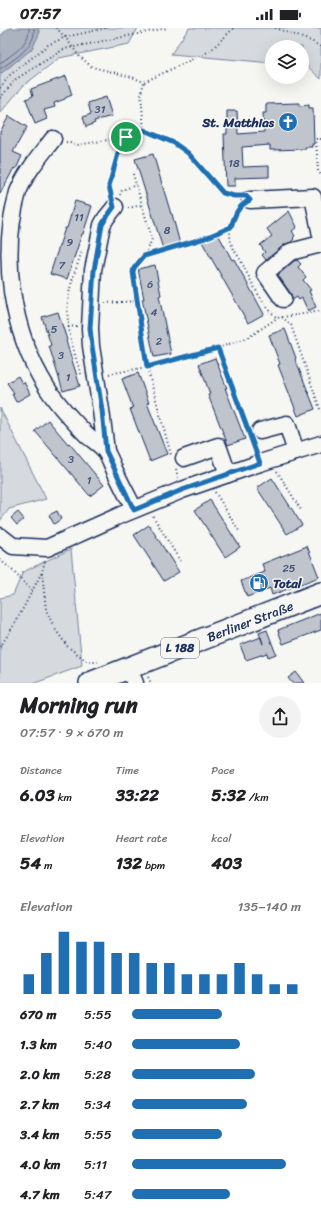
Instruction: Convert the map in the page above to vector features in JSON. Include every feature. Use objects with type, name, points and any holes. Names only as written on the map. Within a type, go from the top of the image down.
[{"type":"main road","name":"Berliner Straße","points":[[90,683],[132,676],[321,593]]},
{"type":"street","points":[[53,139],[32,166],[18,192],[9,220],[6,241],[6,275],[15,320],[22,338],[47,388],[64,411],[87,435],[106,451],[140,507]]},
{"type":"street","points":[[250,200],[317,195],[321,235]]},
{"type":"street","points":[[106,451],[102,410],[90,328],[91,306],[94,270],[102,225],[106,218],[121,208]]},
{"type":"street","points":[[283,299],[265,273],[290,252],[321,244]]},
{"type":"street","points":[[253,433],[287,424],[296,452]]},
{"type":"street","points":[[0,536],[13,546],[47,548],[182,490],[265,461],[321,444]]},
{"type":"street","points":[[177,461],[218,446],[228,474]]},
{"type":"street","points":[[90,683],[105,683]]},
{"type":"path","points":[[56,28],[65,37],[79,56],[92,67],[132,77],[144,82],[210,51],[234,28]]},
{"type":"path","points":[[0,88],[10,75],[48,45],[65,37],[107,28]]},
{"type":"path","points":[[0,98],[16,79],[64,49],[167,28]]},
{"type":"path","points":[[275,28],[311,41],[321,47]]},
{"type":"path","points":[[144,82],[141,93],[144,130]]},
{"type":"path","points":[[53,139],[77,144],[126,137],[135,132],[144,130],[174,143],[188,153],[223,193],[234,196],[246,196],[250,200],[242,204],[235,212],[231,227],[231,242],[260,299],[277,318]]},
{"type":"path","points":[[121,208],[109,186],[119,150],[126,137]]},
{"type":"path","points":[[321,139],[316,139],[318,170],[321,175]]},
{"type":"path","points":[[132,174],[152,239],[144,256],[134,268],[133,272],[147,367],[177,461],[182,490]]},
{"type":"path","points":[[121,208],[122,190],[136,186]]},
{"type":"path","points":[[121,208],[142,205]]},
{"type":"path","points":[[144,256],[205,238],[231,227]]},
{"type":"path","points":[[91,306],[107,302],[137,301]]},
{"type":"path","points":[[110,374],[147,367],[218,348],[249,337],[277,318],[321,311]]},
{"type":"path","points":[[282,317],[291,325],[321,412]]},
{"type":"path","points":[[68,327],[75,326]]},
{"type":"path","points":[[218,348],[265,461],[301,510]]},
{"type":"path","points":[[208,481],[239,531]]},
{"type":"path","points":[[140,507],[180,561]]},
{"type":"path","points":[[0,647],[16,622],[42,572],[47,548]]},
{"type":"path","points":[[0,560],[10,568],[32,591]]},
{"type":"path","points":[[42,572],[46,610],[55,629],[67,646],[88,662],[98,662],[102,660]]},
{"type":"shaded area","points":[[37,28],[138,28],[129,44],[59,58],[23,86],[0,113],[0,74],[12,65],[40,32]]},
{"type":"shaded area","points":[[189,28],[321,28],[321,79],[309,68],[309,40],[265,40],[265,62],[171,54]]},
{"type":"shaded area","points":[[0,408],[46,499],[9,509],[0,521]]},
{"type":"shaded area","points":[[71,549],[82,666],[35,683],[0,683],[0,598],[13,595],[23,572]]},
{"type":"water","points":[[9,28],[37,28],[40,32],[32,49],[0,74],[0,36]]},
{"type":"building","points":[[66,76],[72,95],[54,103],[55,107],[44,110],[47,119],[35,124],[26,99],[33,96],[31,89]]},
{"type":"building","points":[[106,97],[112,116],[94,121],[95,123],[86,127],[83,117],[91,114],[88,103]]},
{"type":"building","points":[[299,103],[299,106],[309,105],[309,108],[313,108],[314,144],[312,144],[312,147],[305,147],[306,149],[270,150],[270,145],[242,147],[243,167],[269,166],[269,177],[235,178],[235,186],[226,186],[224,134],[227,134],[227,111],[237,111],[238,134],[264,132],[263,113],[266,113],[266,104]]},
{"type":"building","points":[[9,116],[27,127],[13,152],[22,156],[16,169],[14,168],[0,194],[0,132]]},
{"type":"building","points":[[153,154],[180,244],[163,249],[135,159]]},
{"type":"building","points":[[75,201],[92,206],[67,279],[50,274]]},
{"type":"building","points":[[289,211],[297,227],[292,231],[295,236],[293,238],[294,239],[266,260],[262,255],[265,252],[260,245],[272,236],[267,229]]},
{"type":"building","points":[[218,234],[232,260],[234,259],[264,314],[248,323],[202,242]]},
{"type":"building","points":[[297,260],[301,264],[298,267],[306,277],[303,280],[311,290],[309,291],[316,307],[308,311],[302,298],[299,300],[297,297],[292,300],[291,294],[278,275]]},
{"type":"building","points":[[155,265],[161,295],[159,296],[171,354],[154,357],[142,299],[144,299],[138,269]]},
{"type":"building","points":[[58,312],[80,386],[63,391],[42,317]]},
{"type":"building","points":[[285,329],[315,409],[298,416],[278,365],[280,364],[269,335]]},
{"type":"building","points":[[215,358],[245,439],[228,445],[208,395],[210,394],[199,364]]},
{"type":"building","points":[[138,373],[149,403],[147,403],[167,454],[150,461],[130,409],[133,408],[122,379]]},
{"type":"building","points":[[18,376],[22,383],[24,382],[30,394],[16,402],[12,394],[14,393],[7,383]]},
{"type":"building","points":[[48,420],[104,485],[90,496],[35,431]]},
{"type":"building","points":[[272,478],[302,525],[287,534],[257,488]]},
{"type":"building","points":[[210,500],[240,547],[225,557],[195,510]]},
{"type":"building","points":[[57,511],[61,519],[54,524],[49,515]]},
{"type":"building","points":[[18,512],[24,519],[17,525],[11,518]]},
{"type":"building","points":[[149,525],[179,572],[164,581],[134,535]]},
{"type":"building","points":[[307,546],[319,577],[272,595],[270,588],[247,597],[241,581],[265,572],[262,564]]},
{"type":"building","points":[[321,613],[321,630],[283,644],[278,630]]},
{"type":"building","points":[[267,630],[276,654],[268,657],[267,653],[246,660],[240,645],[261,637],[259,633]]},
{"type":"building","points":[[296,672],[304,683],[292,683],[288,678]]},
{"type":"place","name":"St. Matthias","points":[[288,122]]},
{"type":"place","name":"Total","points":[[259,583]]},
{"type":"route","points":[[144,130],[174,143],[195,160],[223,193],[234,196],[246,196],[250,200],[242,204],[235,212],[231,227],[205,238],[144,256],[134,268],[133,272],[147,367],[218,348],[260,463],[182,490],[134,510],[106,451],[102,410],[90,328],[92,287],[102,225],[114,207],[109,186],[119,150],[126,137],[135,132],[144,130]]}]
